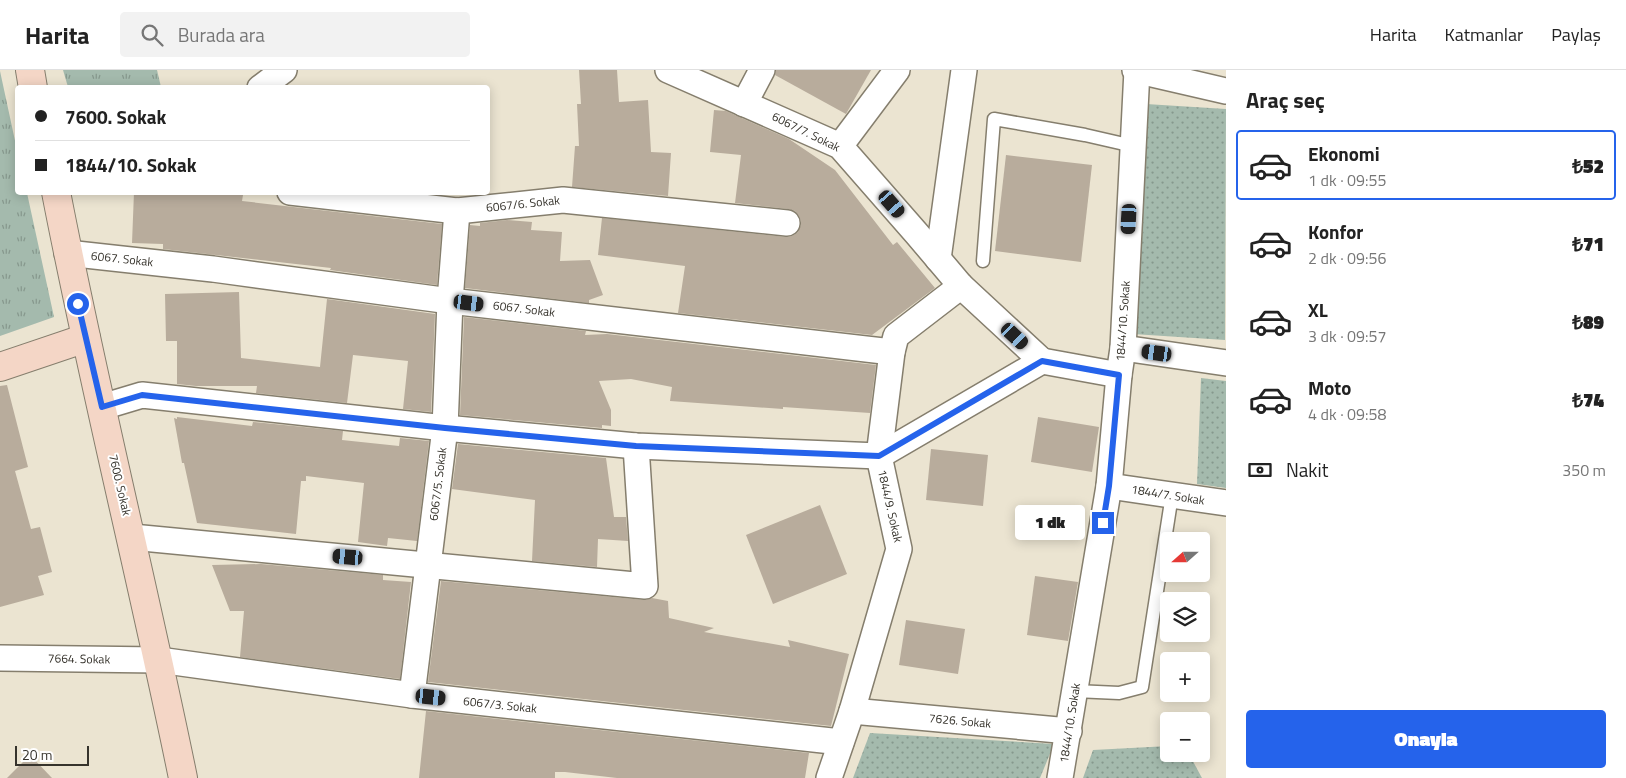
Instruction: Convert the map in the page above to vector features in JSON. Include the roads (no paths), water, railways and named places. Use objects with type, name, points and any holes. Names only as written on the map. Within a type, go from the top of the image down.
[{"type":"street","points":[[30,70],[33,85]]},
{"type":"street","points":[[264,85],[284,70]]},
{"type":"street","name":"6067/7. Sokak","points":[[668,70],[840,146],[960,286],[1042,361]]},
{"type":"street","points":[[744,104],[762,70]]},
{"type":"street","points":[[840,146],[896,70]]},
{"type":"street","points":[[938,259],[964,70]]},
{"type":"street","points":[[1136,70],[1226,91]]},
{"type":"street","name":"1844/10. Sokak","points":[[1060,778],[1109,486],[1123,348],[1136,70]]},
{"type":"street","name":"7600. Sokak","points":[[57,195],[67,253],[132,537],[183,778]]},
{"type":"street","name":"6067/6. Sokak","points":[[315,195],[457,212],[563,200],[787,223]]},
{"type":"street","name":"6067/5. Sokak","points":[[412,695],[445,428],[450,301],[457,212]]},
{"type":"street","name":"6067. Sokak","points":[[67,253],[213,269],[450,301],[892,352]]},
{"type":"street","name":"1844/9. Sokak","points":[[829,778],[852,711],[899,548],[879,456],[892,352],[896,336],[960,286]]},
{"type":"street","points":[[0,367],[86,338]]},
{"type":"street","points":[[1123,348],[1226,363]]},
{"type":"street","points":[[102,407],[142,395],[445,428],[636,446],[879,456],[1042,361],[1119,375]]},
{"type":"street","points":[[132,537],[645,586],[636,446]]},
{"type":"street","name":"1844/7. Sokak","points":[[1109,486],[1226,504]]},
{"type":"street","name":"7664. Sokak","points":[[0,658],[159,660]]},
{"type":"street","name":"6067/3. Sokak","points":[[159,660],[412,695],[841,742]]},
{"type":"street","name":"7626. Sokak","points":[[852,711],[1069,731]]},
{"type":"lane","points":[[982,261],[994,119],[1085,135],[1133,146]]},
{"type":"lane","points":[[1075,692],[1119,693],[1142,687],[1172,495]]}]
